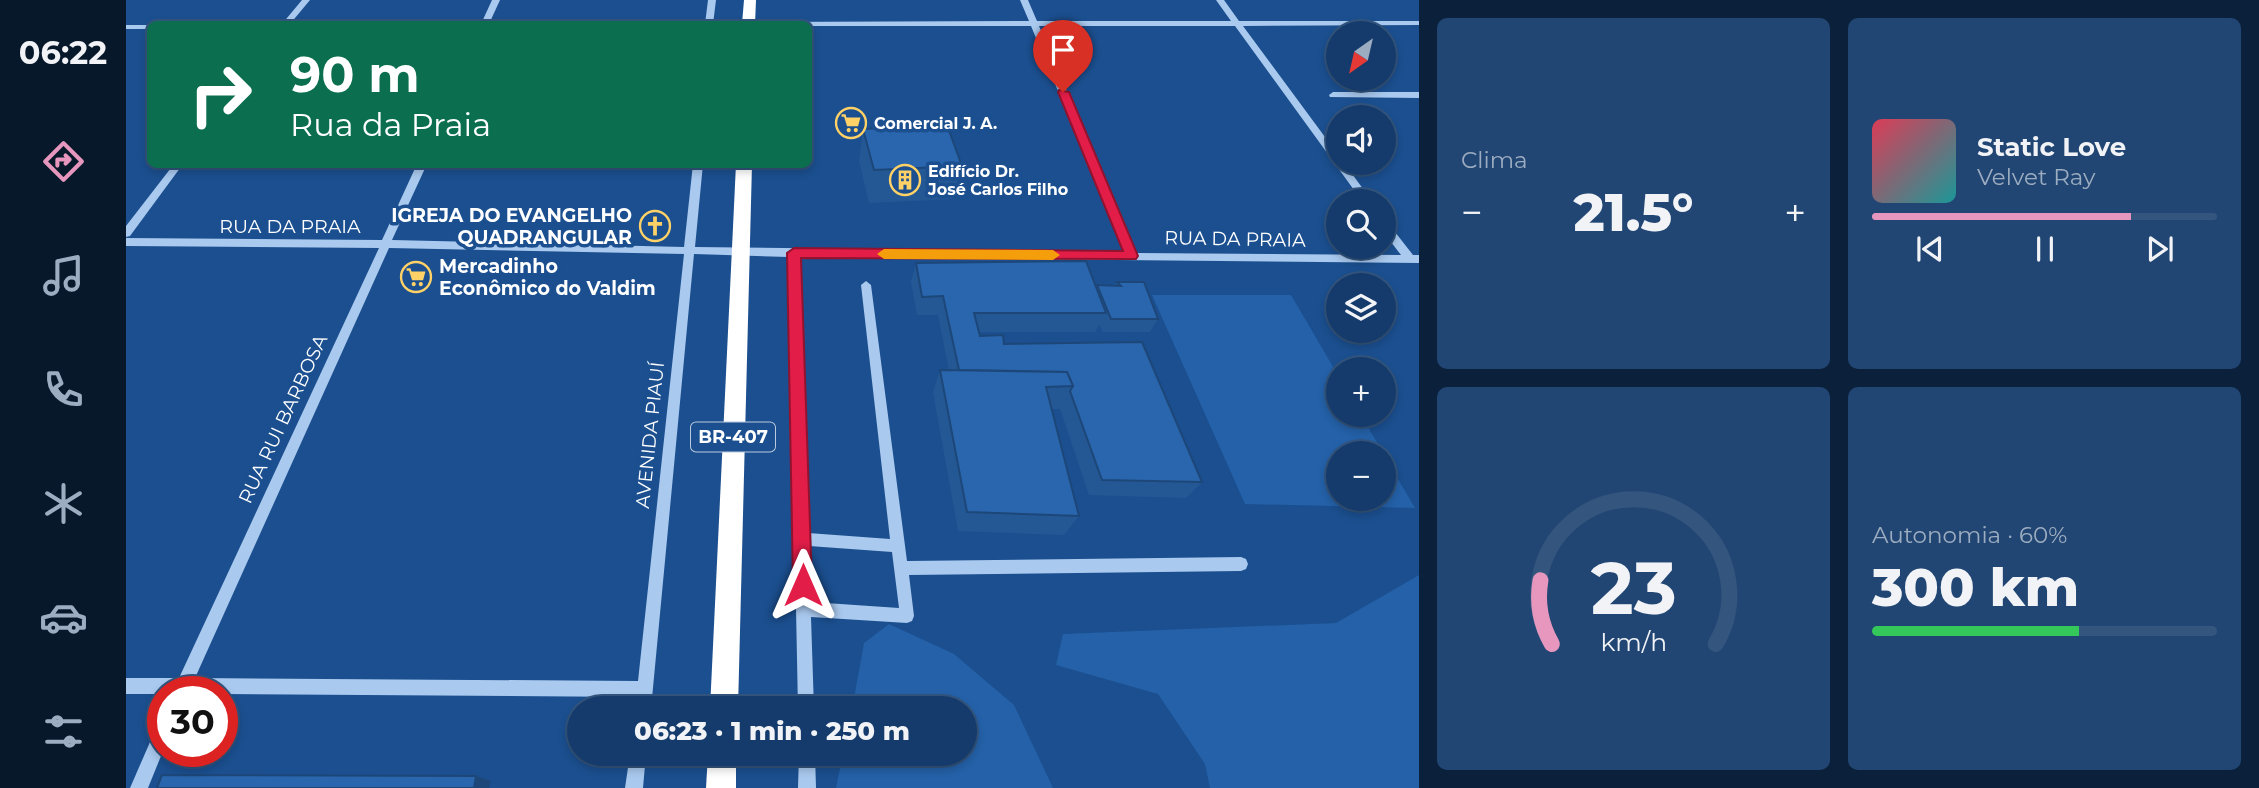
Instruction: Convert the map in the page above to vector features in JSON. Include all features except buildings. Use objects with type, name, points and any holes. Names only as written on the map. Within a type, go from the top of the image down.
[{"type":"highway","points":[[749,21],[750,0]]},
{"type":"highway","name":"BR-407","points":[[724,696],[744,168]]},
{"type":"highway","points":[[721,788],[722,766]]},
{"type":"street","points":[[288,21],[306,0]]},
{"type":"street","points":[[486,21],[496,0]]},
{"type":"street","points":[[709,21],[712,0]]},
{"type":"street","points":[[1024,0],[1132,256]]},
{"type":"street","points":[[1220,0],[1358,189]]},
{"type":"street","points":[[812,24],[1419,23]]},
{"type":"street","points":[[126,27],[147,27]]},
{"type":"street","points":[[1333,95],[1419,95]]},
{"type":"street","points":[[126,233],[176,168]]},
{"type":"street","name":"RUA RUI BARBOSA","points":[[188,676],[420,168]]},
{"type":"street","name":"AVENIDA PIAUÍ","points":[[644,696],[698,168]]},
{"type":"street","points":[[1396,239],[1414,259]]},
{"type":"street","name":"RUA DA PRAIA","points":[[126,242],[387,244],[794,253],[1414,259]]},
{"type":"street","points":[[794,253],[806,696]]},
{"type":"street","points":[[803,609],[907,616],[866,285]]},
{"type":"street","points":[[803,539],[898,546]]},
{"type":"street","points":[[901,568],[1241,564]]},
{"type":"street","points":[[126,686],[147,687]]},
{"type":"street","points":[[238,688],[645,689]]},
{"type":"street","points":[[634,788],[637,766]]},
{"type":"street","points":[[807,766],[807,788]]},
{"type":"street","points":[[139,788],[148,767]]},
{"type":"shaded area","points":[[1152,295],[1291,295],[1327,357],[1326,427],[1368,427],[1376,441],[1326,441],[1326,506],[1245,504]]},
{"type":"shaded area","points":[[1396,476],[1415,508],[1396,508]]},
{"type":"shaded area","points":[[1419,575],[1419,788],[1210,788],[1205,764],[1158,694],[1056,665],[1063,634],[1336,623]]},
{"type":"shaded area","points":[[889,624],[954,654],[1014,705],[1053,788],[836,788],[841,766],[977,766],[977,696],[854,696],[864,643]]},
{"type":"slow traffic","points":[[884,254],[1053,255]]},
{"type":"place","name":"Comercial J. A.","points":[[851,123]]},
{"type":"place","name":"Edifício Dr. José Carlos Filho","points":[[905,180]]},
{"type":"place","name":"IGREJA DO EVANGELHO QUADRANGULAR","points":[[655,226]]},
{"type":"place","name":"Mercadinho Econômico do Valdim","points":[[416,277]]},
{"type":"route","points":[[803,585],[794,253],[1132,256],[1063,92]]}]
